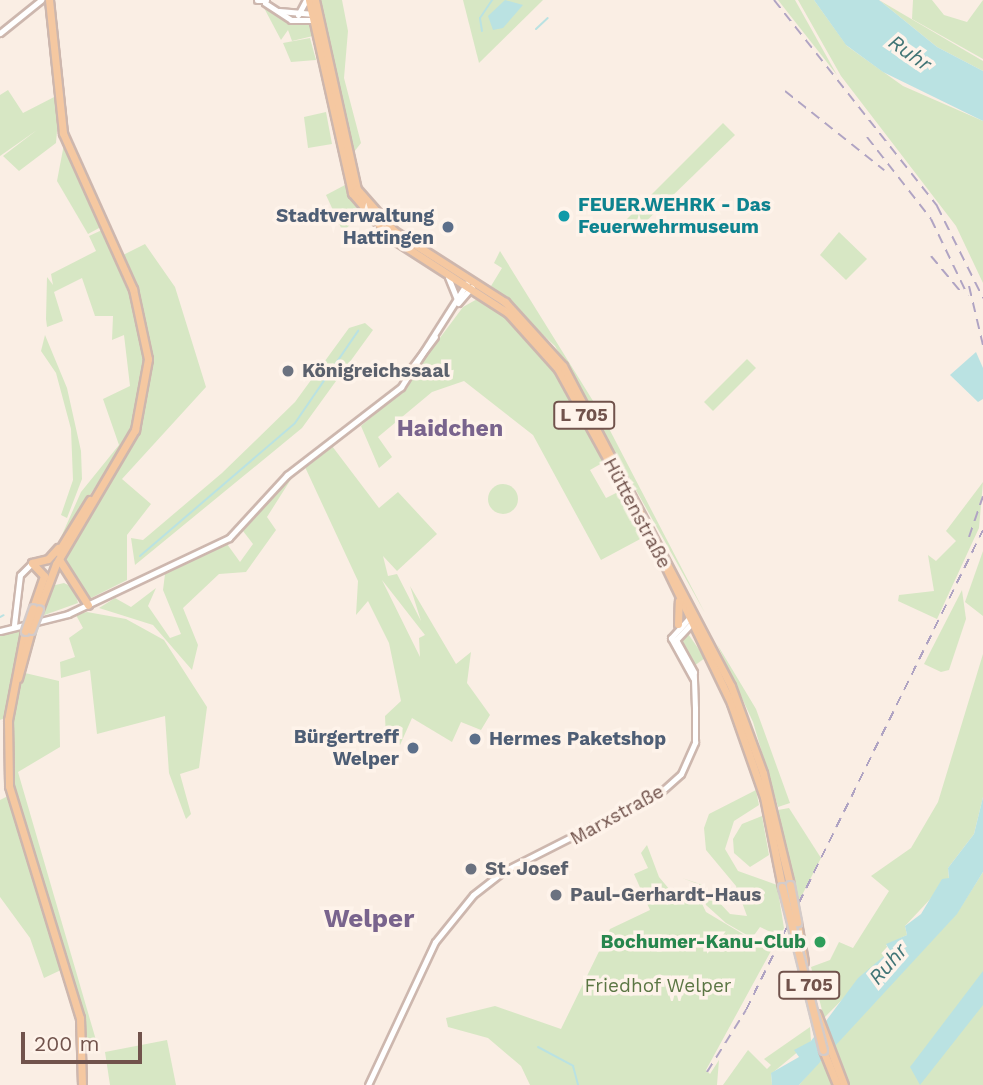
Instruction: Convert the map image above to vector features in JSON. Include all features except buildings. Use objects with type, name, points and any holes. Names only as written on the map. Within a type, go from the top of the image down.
[{"type":"main road","points":[[42,600],[64,551],[114,469],[143,406],[148,345],[133,289],[64,133],[49,0]]},
{"type":"main road","name":"L 705","points":[[307,0],[314,17]]},
{"type":"main road","name":"L 705","points":[[314,17],[315,0]]},
{"type":"main road","name":"Hüttenstraße","points":[[314,17],[344,173],[361,208],[442,269],[471,282],[525,329],[558,369],[693,618]]},
{"type":"main road","name":"Hüttenstraße","points":[[409,245],[471,282],[532,326],[558,358],[693,618],[741,727],[766,796],[825,1048]]},
{"type":"main road","points":[[36,609],[44,576],[32,563],[48,559],[114,469]]},
{"type":"main road","points":[[36,609],[62,542]]},
{"type":"main road","points":[[64,551],[59,568],[88,605]]},
{"type":"main road","points":[[71,582],[54,581],[26,628],[11,699],[6,740],[13,810],[80,1018],[82,1085]]},
{"type":"main road","name":"L 705","points":[[671,581],[681,607],[678,624]]},
{"type":"main road","name":"L 705","points":[[825,1048],[837,1085]]},
{"type":"main road","name":"L 705","points":[[825,1048],[844,1085]]},
{"type":"street","points":[[0,33],[41,0]]},
{"type":"street","points":[[257,0],[265,1],[291,20],[314,17]]},
{"type":"street","points":[[298,15],[307,0]]},
{"type":"street","points":[[276,10],[314,17]]},
{"type":"street","points":[[442,269],[456,286],[457,303]]},
{"type":"street","points":[[0,631],[14,625],[26,628],[88,605],[229,538],[287,475],[376,408],[435,337],[471,282]]},
{"type":"street","points":[[14,625],[20,575],[32,563]]},
{"type":"street","points":[[678,624],[693,618]]},
{"type":"street","name":"Marxstraße","points":[[368,1085],[435,942],[473,895],[502,872],[662,791],[681,774],[695,739],[694,680],[676,640],[693,618]]},
{"type":"street","name":"Marxstraße","points":[[678,624],[672,643],[694,680]]},
{"type":"green space","points":[[318,0],[342,0],[348,31],[344,78],[361,143],[350,157]]},
{"type":"green space","points":[[463,0],[543,0],[479,63]]},
{"type":"green space","points":[[778,0],[795,0],[837,75]]},
{"type":"green space","points":[[798,0],[814,0],[847,46],[903,86],[983,121],[983,283],[956,226],[841,76]]},
{"type":"green space","points":[[879,0],[983,61],[983,71],[937,47]]},
{"type":"green space","points":[[913,0],[932,0],[944,15],[967,22],[983,0],[983,59],[912,19]]},
{"type":"green space","points":[[263,6],[310,24],[313,36],[292,41],[288,30],[281,40]]},
{"type":"green space","points":[[310,38],[316,60],[291,62],[283,43]]},
{"type":"green space","points":[[8,90],[23,113],[60,94],[56,143],[19,171],[3,156],[37,130],[0,156],[0,95]]},
{"type":"green space","points":[[326,112],[332,144],[308,148],[304,117]]},
{"type":"green space","points":[[723,123],[735,135],[631,236],[620,226]]},
{"type":"green space","points":[[64,144],[101,227],[88,234],[57,181]]},
{"type":"green space","points":[[345,185],[360,214],[343,232],[326,195]]},
{"type":"green space","points":[[102,230],[134,306],[145,359],[129,435],[58,544],[81,492],[119,445],[103,399],[130,386],[124,335],[112,340],[113,316],[95,316],[82,278],[54,292],[63,321],[47,327],[47,277],[53,285],[51,274],[96,251],[89,236]]},
{"type":"green space","points":[[839,232],[867,259],[846,280],[820,255]]},
{"type":"green space","points":[[145,244],[175,287],[206,387],[122,479],[151,504],[127,535],[127,580],[91,598],[62,562],[127,451],[145,406],[150,343],[121,256]]},
{"type":"green space","points":[[500,251],[603,417],[705,613],[555,346],[491,286],[502,268],[494,263]]},
{"type":"green space","points":[[479,298],[523,331],[560,376],[604,462],[590,470],[606,498],[620,491],[644,537],[601,560],[533,435],[464,381],[432,392],[378,437],[392,457],[379,468],[361,426],[398,394],[463,307]]},
{"type":"green space","points":[[365,323],[373,330],[302,428],[135,565],[131,538],[143,540],[222,473],[295,402],[349,328]]},
{"type":"green space","points":[[45,335],[67,388],[81,451],[82,479],[67,518],[61,515],[73,480],[71,429],[56,373],[41,351]]},
{"type":"green space","points":[[747,359],[756,368],[713,411],[704,402]]},
{"type":"green space","points":[[332,446],[379,508],[398,492],[437,534],[397,571],[383,556],[388,576],[397,574],[421,621],[410,586],[456,664],[471,652],[467,683],[490,715],[481,730],[461,722],[452,742],[412,718],[400,745],[386,739],[385,716],[401,701],[389,643],[368,601],[356,615],[358,581],[305,467]],"holes":[[[382,580],[425,635],[419,638],[420,657]]]},
{"type":"green space","points":[[293,476],[267,517],[276,530],[246,572],[219,574],[183,608],[198,645],[192,670],[153,625],[99,608],[115,598],[131,607],[156,588],[148,606],[170,638],[181,634],[163,590],[165,574],[227,544],[240,562],[253,544],[243,531]]},
{"type":"green space","points":[[983,482],[979,528],[937,619],[898,601],[899,595],[934,591],[928,555],[936,561],[956,541],[946,531]]},
{"type":"green space","points":[[503,484],[509,485],[517,493],[517,505],[509,513],[503,514],[497,513],[489,505],[488,499],[489,493],[497,485]]},
{"type":"green space","points":[[983,551],[983,616],[965,602]]},
{"type":"green space","points":[[64,583],[74,588],[78,603],[39,617],[51,586]]},
{"type":"green space","points":[[962,590],[966,619],[949,670],[941,672],[924,664]]},
{"type":"green space","points":[[87,612],[126,619],[164,640],[207,707],[199,768],[180,774],[191,814],[186,819],[169,773],[165,716],[97,734],[90,670],[61,678],[60,662],[75,657],[69,638],[83,628],[76,615]]},
{"type":"green space","points":[[41,620],[25,673],[59,681],[60,747],[18,772],[98,1047],[87,1041],[12,782],[11,720],[22,670]]},
{"type":"green space","points":[[23,627],[5,718],[0,720],[0,635]]},
{"type":"green space","points":[[686,631],[705,658],[694,666],[680,644]]},
{"type":"green space","points":[[717,644],[756,709],[790,803],[778,807],[753,722]]},
{"type":"green space","points":[[983,654],[983,797],[974,834],[948,868],[949,879],[905,926],[907,935],[886,945],[890,951],[824,1018],[811,967],[830,960],[839,942],[853,948],[889,891],[871,876],[911,848],[938,802]]},
{"type":"green space","points":[[756,790],[759,805],[734,821],[725,849],[738,871],[777,885],[784,928],[774,950],[775,934],[760,927],[752,938],[726,923],[706,905],[698,884],[682,878],[703,885],[730,914],[747,916],[736,886],[706,850],[704,828],[709,814]]},
{"type":"green space","points":[[8,796],[61,970],[44,978],[30,938],[0,897],[0,800]]},
{"type":"green space","points":[[789,808],[821,858],[798,903],[778,810]]},
{"type":"green space","points":[[762,816],[769,855],[750,867],[734,853],[733,839],[742,824]]},
{"type":"green space","name":"Friedhof Welper","points":[[647,845],[659,877],[681,903],[695,895],[694,887],[706,912],[771,951],[706,1070],[710,1074],[719,1060],[717,1085],[530,1085],[521,1066],[488,1038],[448,1027],[446,1018],[495,1006],[561,1029],[610,929],[650,910],[634,874],[648,868],[641,853]]},
{"type":"green space","points":[[983,872],[983,1085],[850,1085],[835,1045],[957,913]]},
{"type":"green space","points":[[810,1027],[811,1041],[771,1074],[772,1085],[723,1085],[748,1050],[767,1069],[771,1065],[764,1059]]},
{"type":"green space","points":[[167,1040],[176,1085],[110,1085],[105,1052]]},
{"type":"green space","points":[[823,1060],[833,1085],[799,1085],[817,1064]]},
{"type":"water","points":[[505,0],[523,5],[503,28],[493,30],[488,16]]},
{"type":"water","name":"Ruhr","points":[[814,0],[879,0],[937,47],[983,71],[983,121],[883,72],[846,45]]},
{"type":"water","points":[[976,352],[983,368],[983,399],[978,402],[950,375]]},
{"type":"water","name":"Ruhr","points":[[983,797],[983,872],[957,914],[799,1085],[772,1085],[771,1073],[799,1057],[794,1050],[811,1041],[858,978],[890,951],[886,944],[907,935],[905,926],[921,914],[942,879],[949,878],[948,868],[974,834]]},
{"type":"water","points":[[983,971],[983,1005],[920,1085],[910,1067]]},
{"type":"waterway","points":[[482,31],[480,18],[492,0]]},
{"type":"waterway","points":[[536,29],[548,18]]},
{"type":"waterway","points":[[140,556],[295,423],[358,331]]},
{"type":"waterway","points":[[0,617],[4,615]]},
{"type":"waterway","points":[[538,1047],[573,1066],[578,1085]]},
{"type":"railway","points":[[774,0],[937,206],[983,298]]},
{"type":"railway","points":[[785,91],[884,170]]},
{"type":"railway","points":[[867,137],[931,219],[968,296]]},
{"type":"railway","points":[[931,256],[961,292]]},
{"type":"railway","points":[[969,286],[983,345]]},
{"type":"railway","points":[[969,537],[983,496]]},
{"type":"railway","points":[[707,1072],[746,1010],[983,530]]},
{"type":"place","name":"FEUER.WEHRK - Das Feuerwehrmuseum","points":[[564,216]]},
{"type":"place","name":"Stadtverwaltung Hattingen","points":[[448,227]]},
{"type":"place","name":"Königreichssaal","points":[[288,371]]},
{"type":"place","name":"Hermes Paketshop","points":[[475,739]]},
{"type":"place","name":"Bürgertreff Welper","points":[[413,748]]},
{"type":"place","name":"St. Josef","points":[[471,869]]},
{"type":"place","name":"Paul-Gerhardt-Haus","points":[[556,895]]},
{"type":"place","name":"Bochumer-Kanu-Club","points":[[820,942]]},
{"type":"district","name":"Haidchen","points":[[450,429]]},
{"type":"district","name":"Welper","points":[[369,919]]}]
